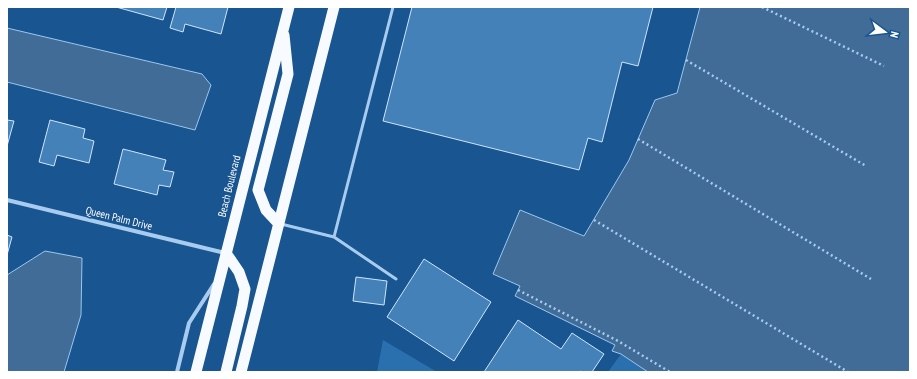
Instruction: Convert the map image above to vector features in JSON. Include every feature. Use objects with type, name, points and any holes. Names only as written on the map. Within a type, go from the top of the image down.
[{"type":"highway","name":"Beach Boulevard","points":[[196,372],[288,7]]},
{"type":"highway","points":[[242,372],[334,7]]},
{"type":"highway","points":[[279,224],[266,210],[258,190],[288,74],[283,29]]},
{"type":"highway","points":[[226,253],[239,272],[245,289],[226,372]]},
{"type":"street","name":"Queen Palm Drive","points":[[7,200],[226,253]]},
{"type":"street","points":[[177,372],[189,323],[220,275]]},
{"type":"lane","points":[[334,237],[393,8],[387,7]]},
{"type":"lane","points":[[279,224],[334,237],[396,279]]},
{"type":"path","points":[[762,7],[884,66]]},
{"type":"path","points":[[686,60],[866,166]]},
{"type":"path","points":[[638,139],[871,279]]},
{"type":"path","points":[[594,220],[848,372]]},
{"type":"path","points":[[518,290],[618,341],[670,372]]},
{"type":"shaded area","points":[[700,7],[910,7],[910,372],[648,372],[621,354],[612,351],[615,345],[515,296],[520,286],[493,274],[520,210],[584,236],[629,160],[655,100],[677,93]]},
{"type":"shaded area","points":[[7,28],[202,74],[211,85],[195,130],[7,82]]},
{"type":"shaded area","points":[[45,251],[82,258],[81,315],[64,372],[7,372],[7,275]]},
{"type":"shaded area","points":[[383,340],[437,372],[377,372]]},
{"type":"shaded area","points":[[621,354],[648,372],[608,372]]},
{"type":"building","points":[[116,7],[167,7],[163,20]]},
{"type":"building","points":[[176,7],[228,7],[221,34],[185,24],[183,32],[170,28]]},
{"type":"building","points":[[412,7],[653,7],[638,66],[622,62],[602,142],[588,138],[579,170],[383,121]]},
{"type":"building","points":[[7,120],[14,121],[7,146]]},
{"type":"building","points":[[50,120],[85,129],[83,138],[94,141],[89,163],[57,155],[54,166],[39,162]]},
{"type":"building","points":[[123,149],[166,160],[163,170],[174,172],[170,187],[159,185],[157,195],[114,184]]},
{"type":"building","points":[[7,235],[12,237],[7,255]]},
{"type":"building","points":[[424,259],[491,302],[454,361],[387,317]]},
{"type":"building","points":[[356,277],[387,281],[384,305],[353,301]]},
{"type":"building","points":[[518,320],[561,349],[572,333],[604,354],[592,372],[484,372]]}]
